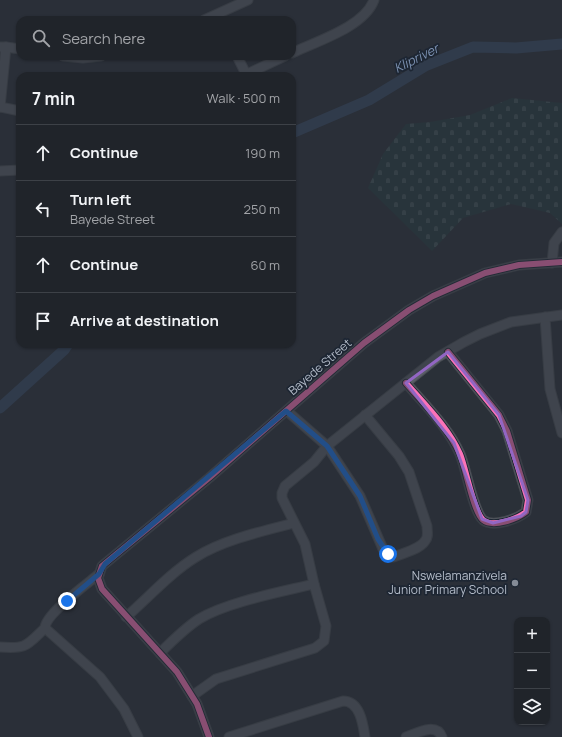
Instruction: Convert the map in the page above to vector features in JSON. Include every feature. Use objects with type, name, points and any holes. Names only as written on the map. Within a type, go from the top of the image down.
[{"type":"street","points":[[219,16],[248,0]]},
{"type":"street","points":[[296,51],[356,22],[367,14],[374,0]]},
{"type":"street","points":[[16,49],[3,47],[0,107],[16,109]]},
{"type":"street","points":[[238,60],[243,72]]},
{"type":"street","points":[[250,72],[276,60]]},
{"type":"street","points":[[0,171],[16,170]]},
{"type":"street","points":[[552,263],[554,243],[562,232]]},
{"type":"street","name":"Bayede Street","points":[[0,647],[16,648],[26,645],[45,628],[49,619],[67,601],[99,574],[105,564],[269,426],[364,343],[424,301],[466,280],[491,271],[519,265],[562,262]]},
{"type":"street","points":[[192,696],[216,679],[321,645],[325,638],[327,629],[304,544],[282,498],[283,489],[314,462],[327,446],[438,357],[480,334],[499,326],[522,320],[562,315]]},
{"type":"street","points":[[545,317],[550,389],[562,433]]},
{"type":"street","points":[[406,383],[446,430],[454,443],[464,465],[477,512],[482,519],[493,523],[521,516],[526,512],[528,500],[503,422],[494,407],[448,352]]},
{"type":"street","points":[[284,413],[327,446],[360,496],[378,539],[388,554],[393,556],[398,555],[426,541],[427,530],[412,479],[399,456],[366,415]]},
{"type":"street","points":[[126,617],[178,570],[197,556],[219,546],[294,522]]},
{"type":"street","points":[[99,574],[102,589],[177,672],[192,696],[210,737]]},
{"type":"street","points":[[160,653],[190,626],[212,613],[245,602],[314,584]]},
{"type":"street","points":[[45,628],[100,677],[124,709],[138,737]]},
{"type":"street","points":[[229,737],[343,701],[352,703],[356,707],[365,737]]},
{"type":"street","points":[[406,737],[433,729],[440,733],[442,737]]},
{"type":"highlighted area","points":[[448,352],[499,415],[528,500],[526,512],[521,516],[493,523],[482,519],[454,443],[406,383]]},
{"type":"green space","points":[[512,98],[562,103],[562,224],[550,213],[511,204],[463,218],[432,251],[368,188],[383,154],[406,124],[430,122],[470,115]]},
{"type":"waterway","name":"Klipriver","points":[[296,131],[369,100],[425,66],[473,47],[516,48],[562,44]]},
{"type":"waterway","name":"Klipriver","points":[[0,408],[65,348]]},
{"type":"cycle path","points":[[209,737],[197,704],[177,672],[102,589],[98,578],[102,566],[209,478],[364,343],[409,310],[433,296],[485,273],[519,265],[562,262]]},
{"type":"cycle path","points":[[406,383],[436,417],[455,444],[462,460],[476,508],[483,520],[493,523],[505,522],[526,512],[528,500],[507,431],[499,415],[448,352]]},
{"type":"place","name":"Nswelamanzivela Junior Primary School","points":[[515,583]]},
{"type":"route","points":[[67,601],[99,574],[102,566],[209,478],[286,411],[327,446],[360,496],[378,539],[383,549],[388,554]]}]
